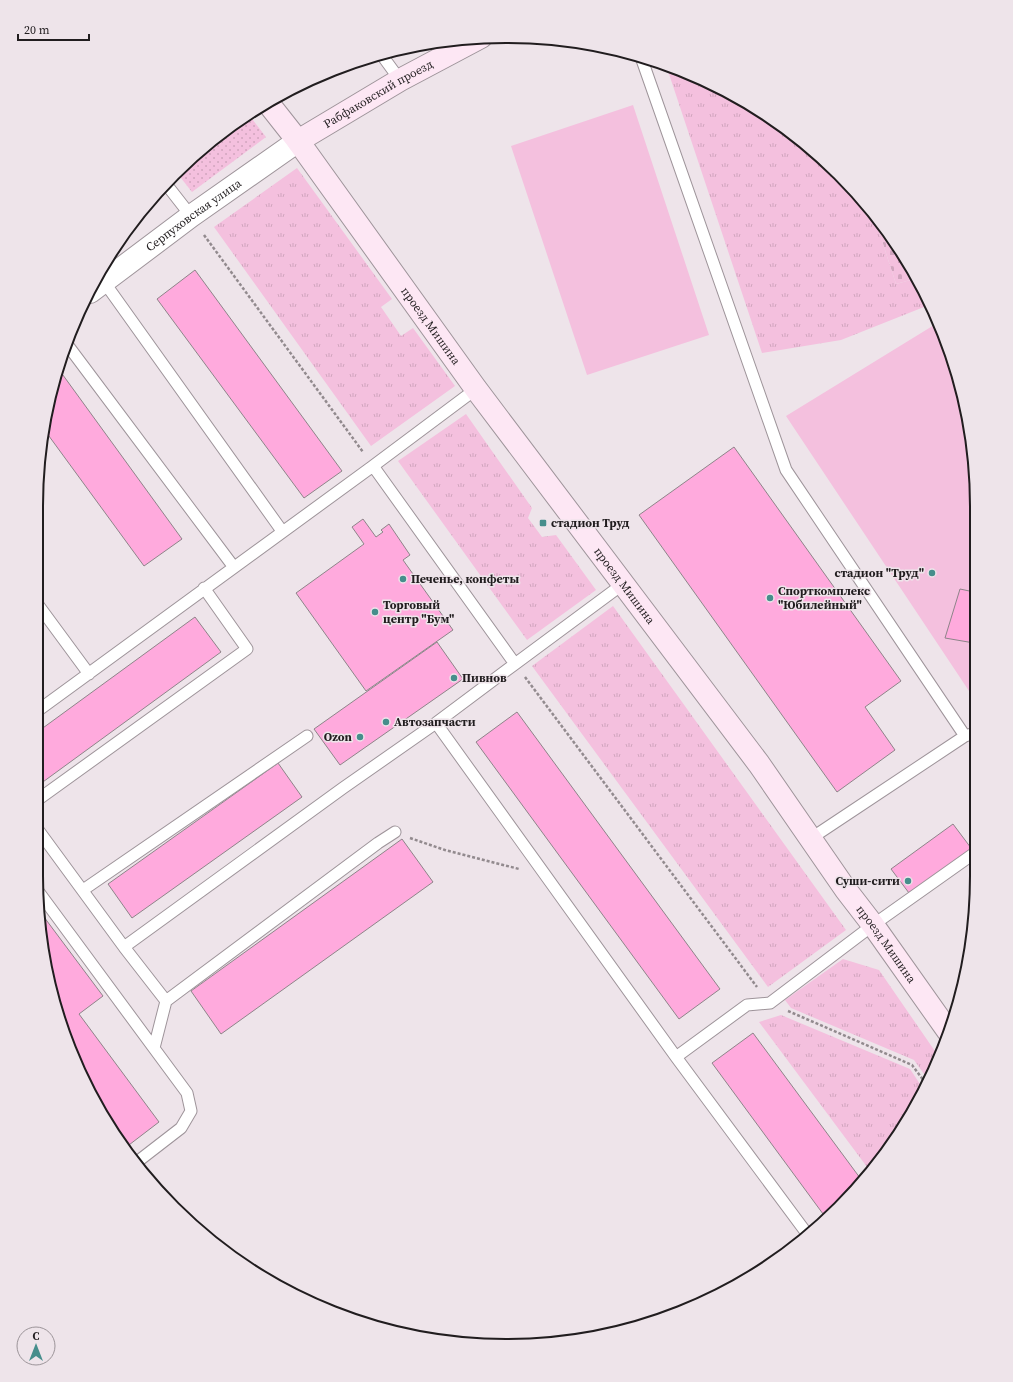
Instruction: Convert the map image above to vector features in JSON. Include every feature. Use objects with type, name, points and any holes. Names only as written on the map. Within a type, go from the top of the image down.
[{"type":"main road","name":"Рабфаковский проезд","points":[[298,141],[400,80],[466,45]]},
{"type":"main road","name":"проезд Мишина","points":[[271,107],[298,141],[476,389],[759,764],[846,890],[873,925],[944,1026]]},
{"type":"street","name":"Серпуховская улица","points":[[102,280],[298,141]]},
{"type":"lane","points":[[384,60],[400,80]]},
{"type":"lane","points":[[644,64],[786,470],[970,734],[810,839]]},
{"type":"lane","points":[[170,189],[191,216]]},
{"type":"lane","points":[[100,285],[282,531]]},
{"type":"lane","points":[[71,350],[233,566]]},
{"type":"lane","points":[[43,707],[476,389]]},
{"type":"lane","points":[[373,466],[515,664]]},
{"type":"lane","points":[[124,947],[343,788],[436,723],[623,584]]},
{"type":"lane","points":[[43,796],[248,649],[204,588]]},
{"type":"lane","points":[[43,612],[89,674]]},
{"type":"lane","points":[[436,723],[676,1058],[804,1230]]},
{"type":"lane","points":[[83,890],[307,736]]},
{"type":"lane","points":[[154,1048],[166,1000],[395,832]]},
{"type":"lane","points":[[43,836],[124,947],[166,1000]]},
{"type":"lane","points":[[676,1058],[747,1005],[770,1003],[873,925],[970,856]]},
{"type":"lane","points":[[44,899],[187,1093],[191,1111],[181,1128],[140,1159]]},
{"type":"path","points":[[191,216],[373,466]]},
{"type":"path","points":[[515,664],[770,1003],[912,1065],[923,1080]]},
{"type":"path","points":[[395,832],[445,850],[546,876]]},
{"type":"green space","points":[[669,73],[712,91],[738,105],[764,121],[812,158],[855,201],[874,224],[879,230],[896,284],[911,280],[925,307],[841,340],[762,353]]},
{"type":"green space","points":[[633,105],[709,335],[587,375],[511,146]]},
{"type":"green space","points":[[252,119],[266,137],[192,192],[181,178],[224,139]]},
{"type":"green space","points":[[297,168],[392,299],[381,307],[401,336],[413,328],[455,386],[371,446],[214,227]]},
{"type":"green space","points":[[879,230],[911,280],[896,284]]},
{"type":"green space","name":"стадион \"Труд\"","points":[[933,325],[954,387],[961,416],[969,476],[970,692],[786,416]]},
{"type":"green space","points":[[466,414],[532,508],[528,518],[542,537],[556,535],[596,590],[527,640],[398,461]]},
{"type":"green space","points":[[613,606],[846,930],[768,987],[532,666]]},
{"type":"green space","points":[[843,959],[879,970],[935,1053],[925,1075],[914,1060],[791,1008],[785,1000]]},
{"type":"green space","points":[[781,1015],[910,1069],[920,1084],[892,1133],[867,1167],[759,1022]]},
{"type":"building","points":[[195,270],[342,471],[304,498],[157,299]]},
{"type":"building","points":[[63,375],[182,539],[144,566],[49,436],[52,416]]},
{"type":"building","name":"Спорткомплекс \"Юбилейный\"","points":[[734,447],[901,681],[865,707],[895,750],[837,792],[639,515]]},
{"type":"building","name":"Торговый центр \"Бум\"","points":[[363,519],[376,537],[383,532],[381,530],[389,524],[410,555],[403,560],[453,630],[366,691],[296,593],[364,544],[352,527]]},
{"type":"building","points":[[960,589],[970,591],[970,642],[945,638]]},
{"type":"building","points":[[195,617],[221,652],[43,782],[43,728]]},
{"type":"building","points":[[437,642],[463,679],[340,765],[314,729]]},
{"type":"building","points":[[517,712],[720,989],[679,1019],[476,742]]},
{"type":"building","points":[[278,763],[302,797],[132,918],[108,884]]},
{"type":"building","points":[[953,824],[970,847],[970,855],[912,897],[891,869]]},
{"type":"building","points":[[402,839],[433,882],[221,1034],[191,991]]},
{"type":"building","points":[[45,919],[103,996],[79,1014],[159,1122],[129,1145],[105,1107],[78,1053],[68,1024],[52,966]]},
{"type":"building","points":[[753,1033],[859,1176],[823,1214],[712,1063]]},
{"type":"place","name":"стадион Труд","points":[[543,523]]},
{"type":"place","name":"стадион \"Труд\"","points":[[932,573]]},
{"type":"place","name":"Печенье, конфеты","points":[[403,579]]},
{"type":"place","name":"Спорткомплекс \"Юбилейный\"","points":[[770,598]]},
{"type":"place","name":"Торговый центр \"Бум\"","points":[[375,612]]},
{"type":"place","name":"Пивнов","points":[[454,678]]},
{"type":"place","name":"Автозапчасти","points":[[386,722]]},
{"type":"place","name":"Ozon","points":[[360,737]]},
{"type":"place","name":"Суши-сити","points":[[908,881]]}]
